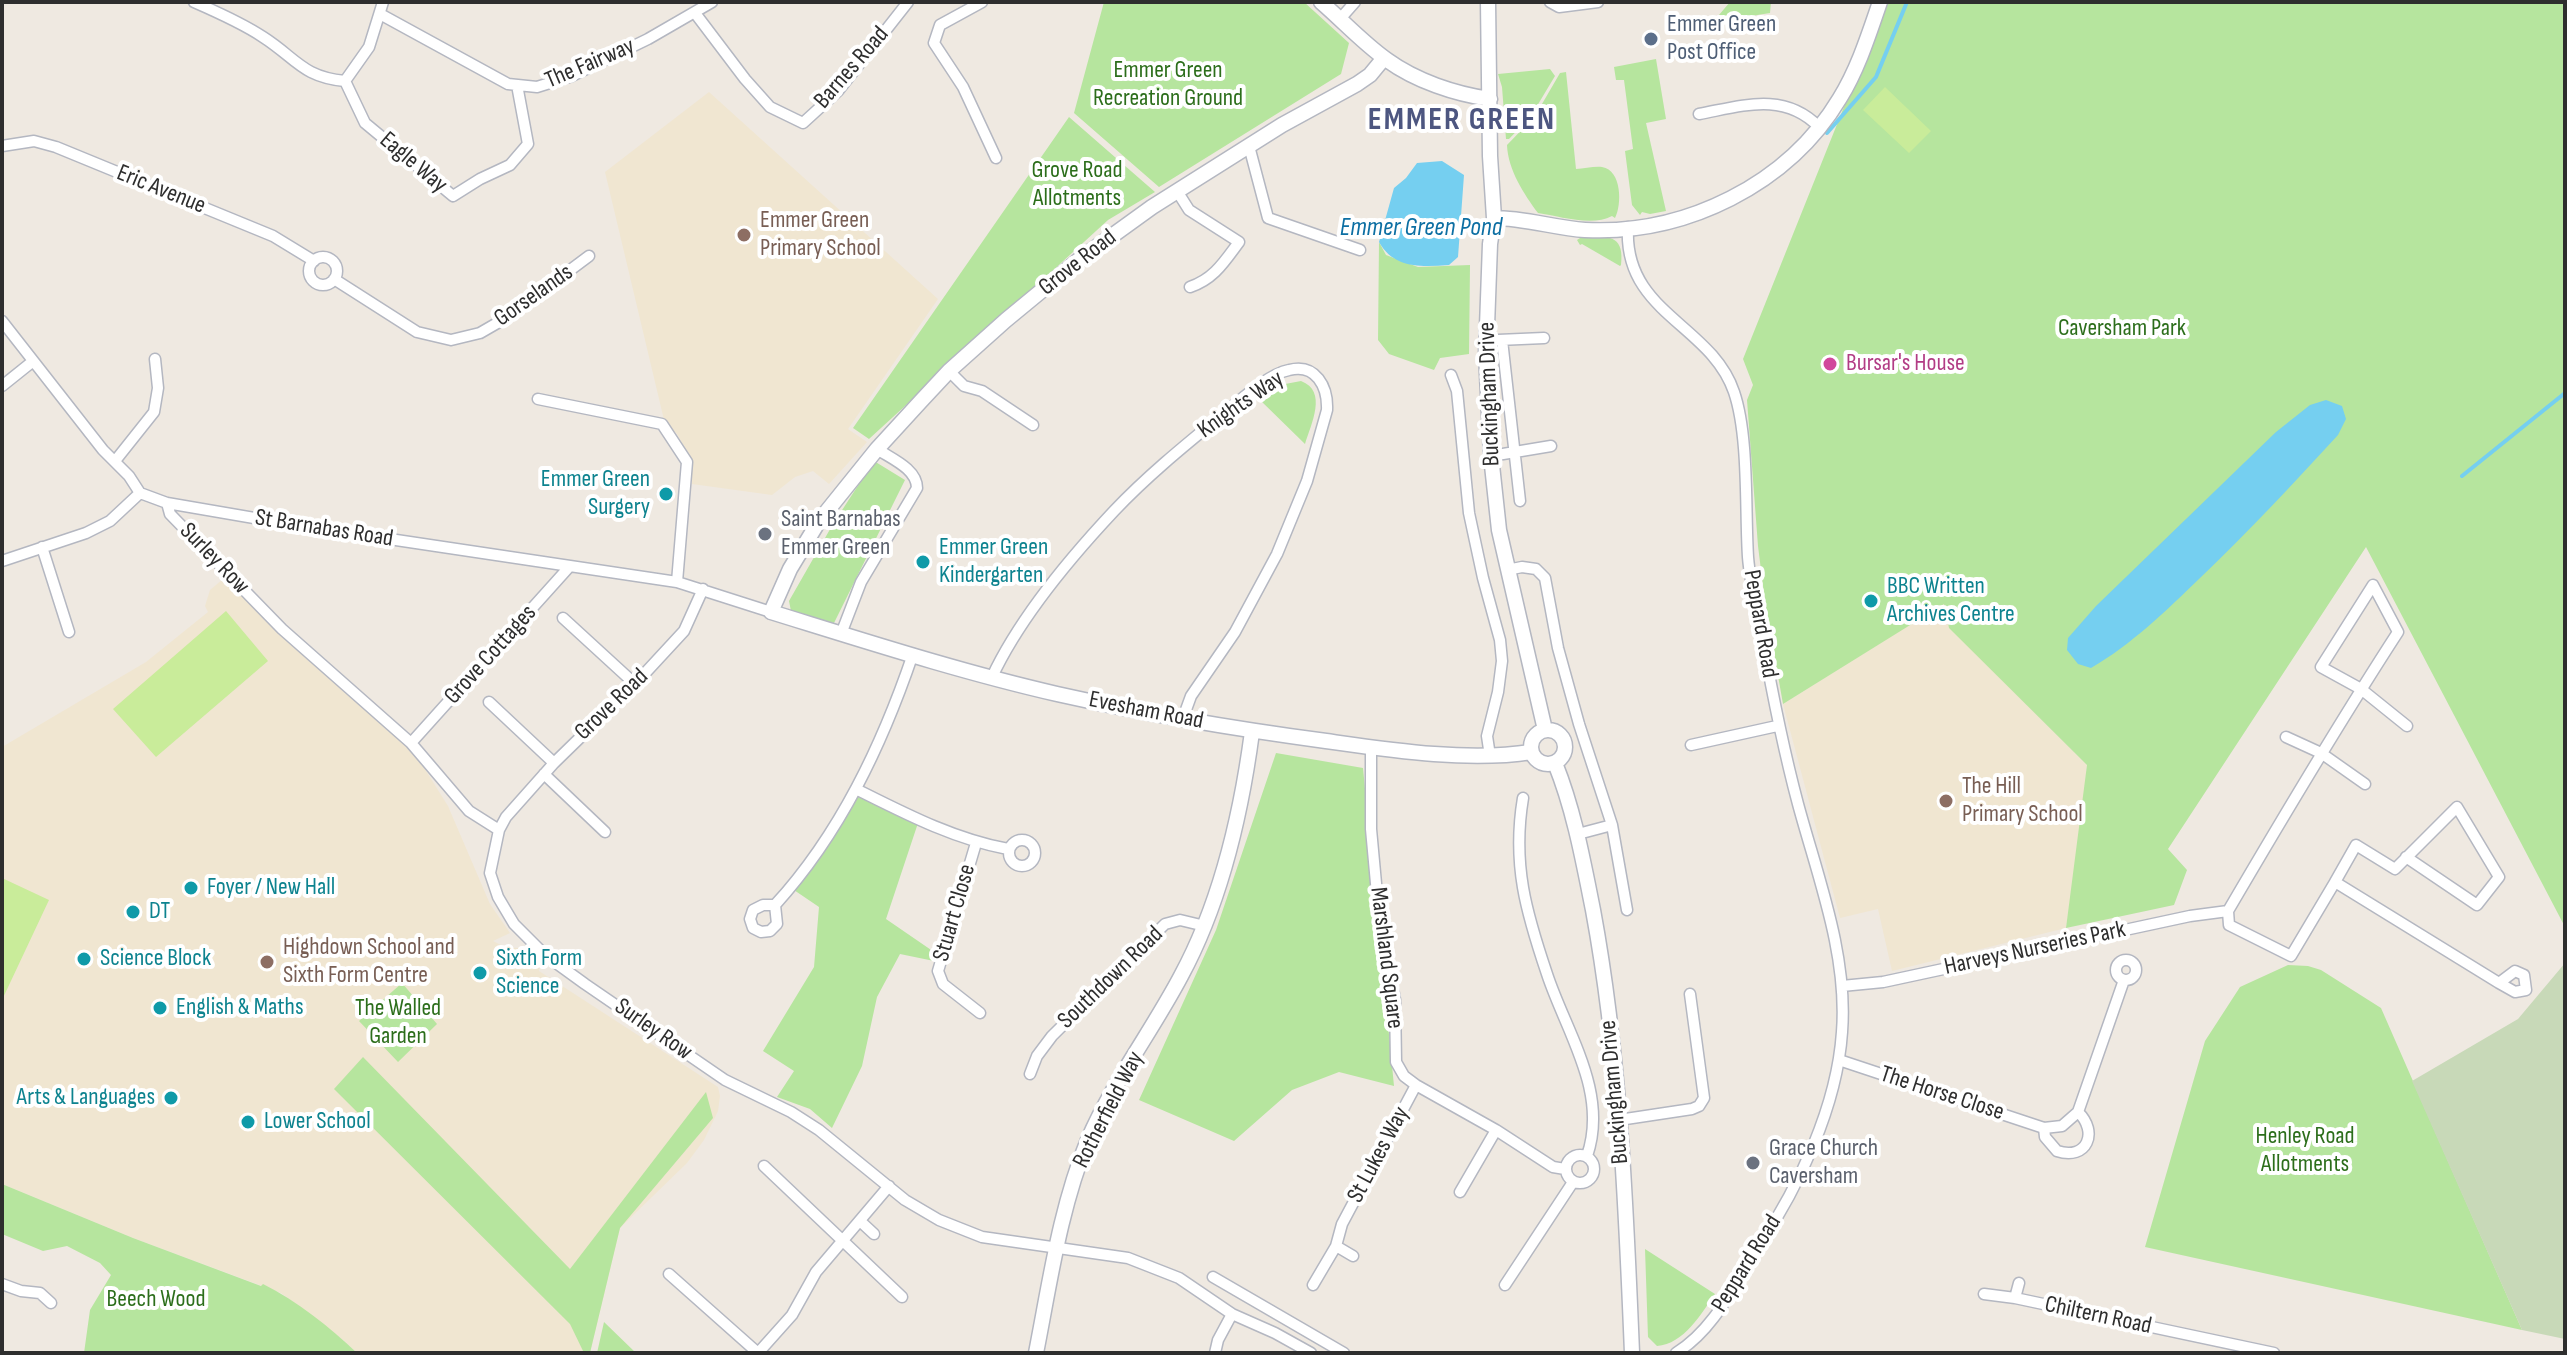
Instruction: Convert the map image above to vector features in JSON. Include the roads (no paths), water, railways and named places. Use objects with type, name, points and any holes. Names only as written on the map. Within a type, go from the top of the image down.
[{"type":"street","points":[[194,2],[259,34],[308,72],[326,79],[345,81],[369,47],[382,8]]},
{"type":"street","name":"The Fairway","points":[[382,8],[508,84],[537,87],[572,76],[712,2]]},
{"type":"street","name":"Barnes Road","points":[[695,13],[770,107],[803,123],[838,91],[908,2]]},
{"type":"street","points":[[982,2],[940,25],[934,43],[963,87],[996,158]]},
{"type":"street","points":[[1321,2],[1384,58],[1444,88],[1490,99]]},
{"type":"street","points":[[1340,19],[1355,2]]},
{"type":"street","points":[[1488,2],[1494,218],[1587,230],[1670,222],[1718,206],[1762,180],[1819,127],[1840,98],[1868,38],[1880,2]]},
{"type":"street","points":[[1550,2],[1559,7],[1598,2]]},
{"type":"street","name":"Grove Road","points":[[771,612],[790,569],[819,521],[877,449],[949,371],[1080,259],[1177,191],[1282,125],[1357,84],[1370,75],[1384,58]]},
{"type":"street","name":"Eagle Way","points":[[345,81],[365,123],[453,196],[510,165],[528,144],[517,85]]},
{"type":"street","points":[[1699,114],[1744,105],[1778,103],[1808,116],[1819,127]]},
{"type":"street","name":"Eric Avenue","points":[[2,146],[34,141],[56,147],[273,236],[314,261]]},
{"type":"street","points":[[1249,146],[1268,218],[1360,250]]},
{"type":"street","points":[[1177,191],[1189,210],[1239,242],[1216,273],[1190,287]]},
{"type":"street","name":"Buckingham Drive","points":[[1494,218],[1486,339],[1486,391],[1494,495],[1507,570],[1545,730]]},
{"type":"street","name":"Peppard Road","points":[[1628,227],[1633,268],[1642,286],[1708,352],[1728,377],[1735,394],[1741,430],[1748,561],[1777,726],[1827,909],[1842,986],[1843,1030],[1839,1060],[1814,1145],[1794,1189],[1706,1330],[1676,1353]]},
{"type":"street","name":"Gorselands","points":[[334,279],[417,332],[451,340],[480,333],[506,318],[589,256]]},
{"type":"street","points":[[322,257],[330,259],[336,266],[334,279],[322,284],[314,281],[310,269],[314,261],[322,257]]},
{"type":"street","points":[[2,321],[140,493],[110,521],[86,533],[2,561]]},
{"type":"street","points":[[1486,339],[1544,338]]},
{"type":"street","points":[[1502,340],[1520,501]]},
{"type":"street","points":[[115,461],[154,412],[158,388],[155,359]]},
{"type":"street","points":[[2,386],[32,362]]},
{"type":"street","name":"Knights Way","points":[[992,677],[1005,649],[1042,597],[1115,510],[1174,453],[1249,393],[1288,370],[1310,372],[1322,381],[1328,399],[1307,481],[1277,554],[1235,632],[1191,696],[1183,718]]},
{"type":"street","points":[[949,371],[964,386],[982,391],[1033,425]]},
{"type":"street","name":"Buckingham Drive","points":[[1451,375],[1457,391],[1469,513],[1500,640],[1502,661],[1498,692],[1487,736],[1490,756]]},
{"type":"street","points":[[538,399],[662,424],[687,462],[677,582]]},
{"type":"street","points":[[1491,456],[1551,446]]},
{"type":"street","points":[[841,634],[861,582],[917,488],[917,481],[911,472],[877,449]]},
{"type":"street","name":"St Barnabas Road","points":[[140,493],[167,503],[289,524],[677,582],[703,589]]},
{"type":"street","name":"Surley Row","points":[[167,503],[170,514],[282,629],[411,743],[469,811],[499,830],[490,873],[493,886],[510,917],[526,938],[585,984],[725,1080],[791,1112],[819,1130],[913,1205],[962,1231],[982,1237],[1128,1258],[1179,1278],[1236,1315],[1311,1353]]},
{"type":"street","points":[[42,547],[69,632]]},
{"type":"street","name":"Grove Cottages","points":[[411,743],[570,566]]},
{"type":"street","points":[[1507,570],[1522,567],[1536,569],[1545,578],[1567,679],[1612,825],[1627,910]]},
{"type":"street","points":[[2406,857],[2477,905],[2499,877],[2457,807],[2406,857],[2395,869],[2356,845],[2291,956],[2229,925],[2228,911],[2321,753],[2361,689],[2398,632],[2373,585],[2321,667],[2361,689],[2407,726]]},
{"type":"street","points":[[703,589],[771,612]]},
{"type":"street","name":"Grove Road","points":[[499,830],[506,817],[554,763],[684,631],[703,589]]},
{"type":"street","name":"Evesham Road","points":[[771,612],[1056,694],[1252,732],[1371,747],[1490,756],[1531,752]]},
{"type":"street","name":"Grove Cottages","points":[[563,618],[635,684]]},
{"type":"street","points":[[775,905],[817,852],[856,789],[892,716],[913,654]]},
{"type":"street","points":[[489,702],[554,763]]},
{"type":"street","points":[[1691,745],[1777,726]]},
{"type":"street","points":[[1545,730],[1556,732],[1564,741],[1564,752],[1555,763],[1542,763],[1531,752],[1535,736],[1545,730]]},
{"type":"street","points":[[1205,926],[1238,814],[1252,732]]},
{"type":"street","points":[[2286,737],[2321,753],[2365,784]]},
{"type":"street","name":"Marshland Square","points":[[1371,747],[1371,829],[1378,905],[1394,989],[1396,1062],[1404,1076],[1416,1085],[1496,1130],[1553,1167],[1565,1169]]},
{"type":"street","name":"Buckingham Drive","points":[[1555,763],[1578,834],[1599,942],[1610,1024],[1619,1120],[1632,1353]]},
{"type":"street","points":[[544,774],[605,832]]},
{"type":"street","name":"Stuart Close","points":[[856,789],[922,822],[976,843],[1008,849]]},
{"type":"street","name":"Buckingham Drive","points":[[1523,798],[1518,832],[1519,872],[1548,976],[1586,1068],[1593,1139],[1587,1156]]},
{"type":"street","points":[[1578,834],[1612,825]]},
{"type":"street","name":"Stuart Close","points":[[976,843],[938,971],[943,984],[980,1013]]},
{"type":"street","points":[[2335,882],[2499,983]]},
{"type":"street","name":"Harveys Nurseries Park","points":[[1842,986],[1883,982],[2190,916],[2228,911]]},
{"type":"street","name":"Southdown Road","points":[[1030,1074],[1037,1056],[1052,1036],[1165,924],[1180,920],[1205,926]]},
{"type":"street","name":"Rotherfield Way","points":[[1036,1353],[1057,1248],[1075,1176],[1089,1139],[1106,1103],[1160,1014],[1205,926]]},
{"type":"street","name":"The Horse Close","points":[[1839,1060],[2044,1128],[2045,1137],[2057,1151],[2074,1153],[2083,1149],[2088,1140],[2087,1124],[2078,1112],[2124,980]]},
{"type":"street","points":[[1619,1120],[1692,1109],[1699,1106],[1704,1098],[1690,994]]},
{"type":"street","name":"St Lukes Way","points":[[1313,1285],[1336,1246],[1342,1224],[1416,1085]]},
{"type":"street","points":[[2044,1128],[2062,1126],[2078,1112]]},
{"type":"street","points":[[1460,1192],[1496,1130]]},
{"type":"street","points":[[1579,1155],[1587,1156],[1594,1167],[1593,1176],[1581,1184],[1573,1182],[1565,1169],[1571,1158],[1579,1155]]},
{"type":"street","points":[[764,1166],[902,1297]]},
{"type":"street","points":[[1505,1285],[1573,1182]]},
{"type":"street","points":[[669,1274],[758,1353],[792,1315],[816,1272],[889,1186]]},
{"type":"street","points":[[860,1221],[874,1234]]},
{"type":"street","points":[[1336,1246],[1353,1256]]},
{"type":"street","points":[[1213,1277],[1344,1353]]},
{"type":"street","name":"Chiltern Road","points":[[2015,1298],[2019,1283]]},
{"type":"street","points":[[2,1284],[21,1291],[40,1293],[51,1303]]},
{"type":"street","name":"Chiltern Road","points":[[1984,1294],[2015,1298],[2214,1347],[2274,1353]]},
{"type":"street","points":[[1215,1353],[1218,1340],[1249,1298]]},
{"type":"water","name":"Emmer Green Pond","points":[[1442,161],[1464,175],[1458,257],[1449,265],[1419,266],[1401,262],[1385,251],[1379,242],[1394,188],[1417,163]]},
{"type":"water","points":[[2326,400],[2342,406],[2346,419],[2338,435],[2287,490],[2200,578],[2134,638],[2091,668],[2078,664],[2067,650],[2068,638],[2096,606],[2276,432],[2310,405]]},
{"type":"waterway","points":[[1827,133],[1876,77],[1907,2]]},
{"type":"waterway","points":[[2462,476],[2565,393]]},
{"type":"place","name":"Emmer Green Post Office","points":[[1651,39]]},
{"type":"place","name":"Emmer Green Primary School","points":[[744,235]]},
{"type":"place","name":"Bursar's House","points":[[1830,364]]},
{"type":"place","name":"Emmer Green Surgery","points":[[666,494]]},
{"type":"place","name":"Saint Barnabas Emmer Green","points":[[765,534]]},
{"type":"place","name":"Emmer Green Kindergarten","points":[[923,562]]},
{"type":"place","name":"BBC Written Archives Centre","points":[[1871,601]]},
{"type":"place","name":"The Hill Primary School","points":[[1946,801]]},
{"type":"place","name":"Foyer / New Hall","points":[[191,888]]},
{"type":"place","name":"DT","points":[[133,912]]},
{"type":"place","name":"Science Block","points":[[84,959]]},
{"type":"place","name":"Highdown School and Sixth Form Centre","points":[[267,962]]},
{"type":"place","name":"Sixth Form Science","points":[[480,973]]},
{"type":"place","name":"English & Maths","points":[[160,1008]]},
{"type":"place","name":"Arts & Languages","points":[[171,1098]]},
{"type":"place","name":"Lower School","points":[[248,1122]]},
{"type":"place","name":"Grace Church Caversham","points":[[1753,1163]]},
{"type":"district","name":"EMMER GREEN","points":[[1462,121]]},
{"type":"park label","name":"Emmer Green Recreation Ground","points":[[1168,85]]},
{"type":"park label","name":"Grove Road Allotments","points":[[1077,185]]},
{"type":"park label","name":"Caversham Park","points":[[2122,329]]},
{"type":"park label","name":"The Walled Garden","points":[[398,1023]]},
{"type":"park label","name":"Henley Road Allotments","points":[[2305,1151]]},
{"type":"park label","name":"Beech Wood","points":[[156,1300]]}]
